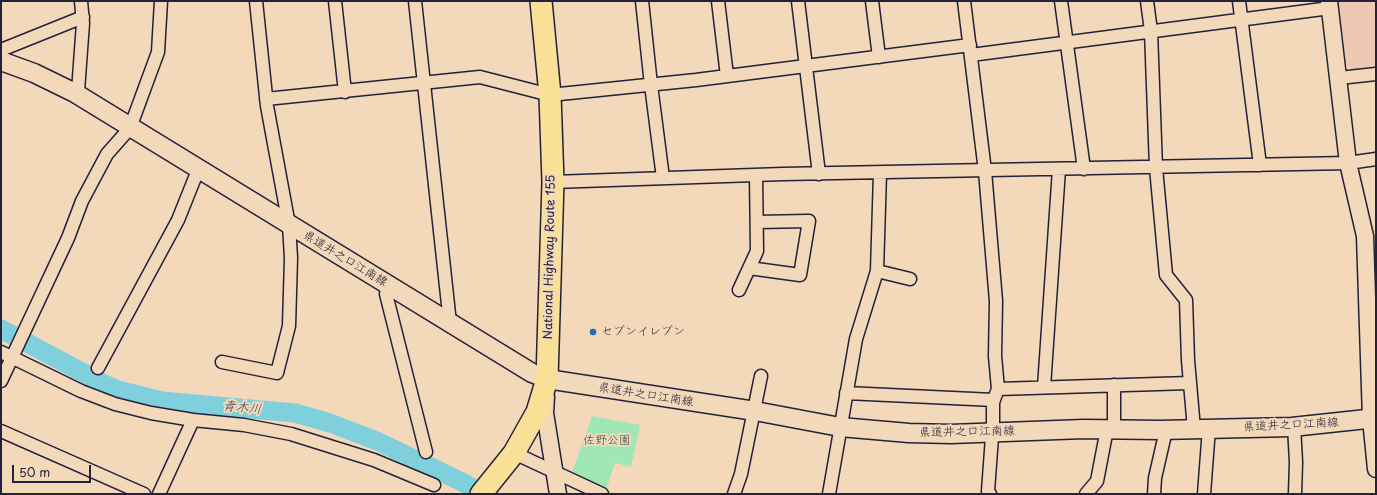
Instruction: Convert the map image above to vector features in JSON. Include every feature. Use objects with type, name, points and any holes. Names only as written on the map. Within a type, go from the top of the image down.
[{"type":"highway","name":"National Highway Route 155","points":[[484,490],[514,453],[536,412],[547,379],[553,182],[550,95],[541,1]]},
{"type":"main road","name":"県道井之口江南線","points":[[1,61],[34,73],[75,93],[198,170],[532,373],[547,379],[755,411],[840,427],[909,433],[951,434],[1110,429],[1166,430],[1294,426],[1373,419]]},
{"type":"street","points":[[75,93],[78,91],[82,17],[81,1]]},
{"type":"street","points":[[1,381],[6,355],[68,238],[82,201],[107,154],[130,128],[158,52],[161,1]]},
{"type":"street","points":[[222,362],[277,374],[289,326],[291,258],[289,225],[266,99],[256,1]]},
{"type":"street","points":[[335,1],[345,92]]},
{"type":"street","points":[[414,1],[450,323]]},
{"type":"street","points":[[642,1],[663,178]]},
{"type":"street","points":[[718,1],[727,76]]},
{"type":"street","points":[[798,1],[819,174]]},
{"type":"street","points":[[872,1],[879,57]]},
{"type":"street","points":[[964,1],[985,171],[996,301],[996,394],[988,491],[990,494]]},
{"type":"street","points":[[1061,1],[1084,169]]},
{"type":"street","points":[[1147,1],[1151,31],[1156,168],[1166,275],[1186,300],[1190,383],[1201,428],[1204,494]]},
{"type":"street","points":[[1239,1],[1260,165]]},
{"type":"street","points":[[266,99],[480,77],[550,95],[651,85],[879,57],[1067,42],[1329,5],[1339,78],[1348,163],[1365,236],[1371,286],[1373,419],[1376,469]]},
{"type":"street","points":[[1,50],[82,17]]},
{"type":"street","points":[[1339,78],[1376,74]]},
{"type":"street","points":[[553,182],[756,175],[1348,163],[1376,159]]},
{"type":"street","points":[[98,368],[178,220],[198,170]]},
{"type":"street","points":[[1044,387],[1059,170]]},
{"type":"street","points":[[829,494],[856,339],[877,271],[880,173]]},
{"type":"street","points":[[740,290],[757,251],[756,175]]},
{"type":"street","points":[[750,268],[800,275],[809,221],[757,222]]},
{"type":"street","points":[[877,271],[910,279]]},
{"type":"street","points":[[388,285],[386,294],[426,452]]},
{"type":"street","points":[[6,355],[81,391],[115,404],[151,413],[192,420],[244,425],[290,434],[374,460],[434,485]]},
{"type":"street","points":[[734,494],[741,474],[761,376]]},
{"type":"street","points":[[547,379],[545,413],[556,472],[558,494]]},
{"type":"street","points":[[846,393],[996,394],[1044,387],[1190,383]]},
{"type":"street","points":[[1086,494],[1097,481],[1110,429],[1114,385]]},
{"type":"street","points":[[159,494],[192,420]]},
{"type":"street","points":[[1294,426],[1296,462],[1295,494]]},
{"type":"street","points":[[1154,494],[1155,478],[1166,430]]},
{"type":"street","points":[[1,431],[144,494]]},
{"type":"street","points":[[514,453],[602,494]]},
{"type":"shaded area","points":[[1337,1],[1376,1],[1376,70],[1355,72],[1346,65]]},
{"type":"green space","name":"佐野公園","points":[[592,416],[640,425],[631,467],[615,463],[605,493],[571,475]]},
{"type":"waterway","name":"青木川","points":[[1,329],[118,390],[162,401],[295,413],[330,423],[377,441],[462,482],[483,494]]},
{"type":"place","name":"セブンイレブン","points":[[593,332]]}]
